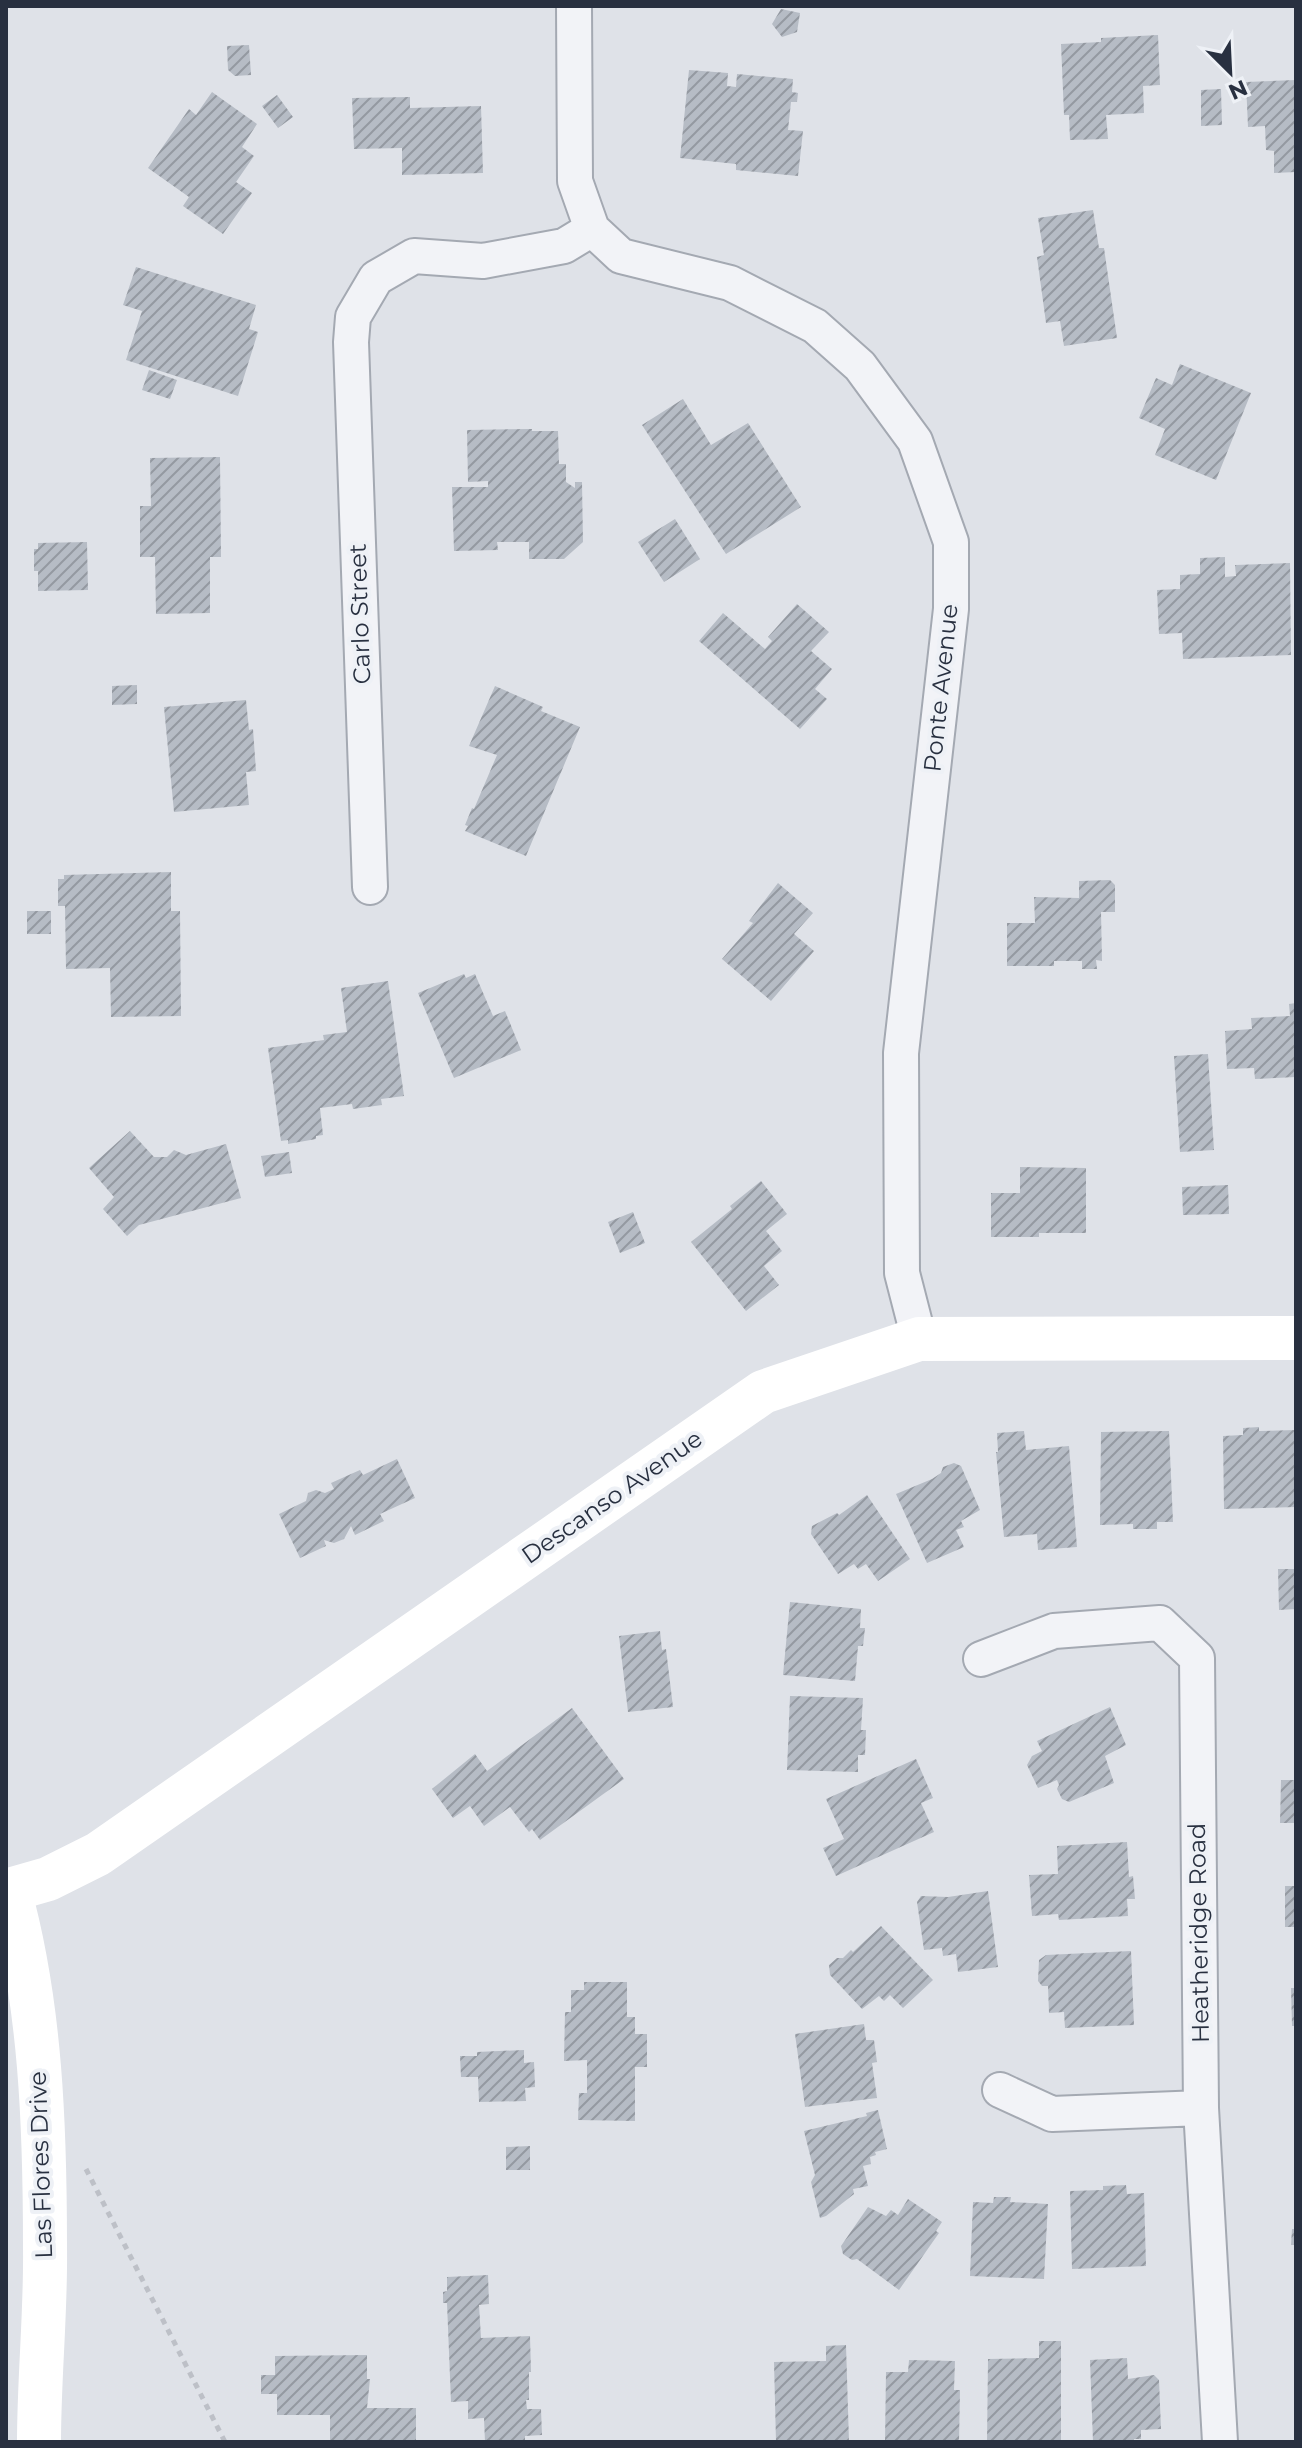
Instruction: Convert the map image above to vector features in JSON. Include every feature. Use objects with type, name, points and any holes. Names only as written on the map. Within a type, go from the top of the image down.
[{"type":"street","name":"Ponte Avenue","points":[[574,6],[575,181],[592,229],[621,256],[730,283],[815,326],[860,366],[915,441],[951,542],[951,609],[901,1053],[902,1273],[919,1339]]},
{"type":"street","name":"Carlo Street","points":[[370,887],[351,342],[353,317],[376,278],[414,256],[483,261],[564,246],[592,229]]},
{"type":"street","name":"Descanso Avenue","points":[[8,1891],[48,1879],[98,1854],[763,1392],[919,1339],[1296,1338]]},
{"type":"street","name":"Heatheridge Road","points":[[981,1659],[1054,1631],[1160,1623],[1197,1658],[1201,2108],[1220,2442]]},
{"type":"street","name":"Las Flores Drive","points":[[8,1891],[22,1936],[34,2011],[40,2093],[46,2248],[39,2442]]},
{"type":"street","points":[[1000,2090],[1052,2114],[1201,2108]]},
{"type":"path","points":[[85,2167],[225,2442]]},
{"type":"building","points":[[781,9],[800,13],[797,32],[782,37],[772,24]]},
{"type":"building","points":[[1158,35],[1160,85],[1143,86],[1144,113],[1106,115],[1108,139],[1070,140],[1069,115],[1064,115],[1061,44]]},
{"type":"building","points":[[249,45],[251,75],[235,76],[228,70],[227,46]]},
{"type":"building","points":[[689,70],[728,73],[727,86],[736,87],[737,74],[793,79],[792,92],[798,93],[797,102],[791,102],[788,130],[803,131],[798,176],[736,170],[736,164],[680,158]]},
{"type":"building","points":[[1296,80],[1296,172],[1274,173],[1274,151],[1266,150],[1265,126],[1248,127],[1246,82]]},
{"type":"building","points":[[1221,89],[1222,125],[1201,126],[1201,90]]},
{"type":"building","points":[[212,92],[257,124],[242,147],[254,156],[236,182],[252,193],[223,234],[183,206],[189,197],[148,168],[189,109],[196,115]]},
{"type":"building","points":[[277,95],[293,117],[278,128],[262,106]]},
{"type":"building","points":[[410,97],[410,108],[481,106],[483,173],[402,175],[402,148],[354,149],[352,98]]},
{"type":"building","points":[[1093,210],[1099,248],[1104,248],[1117,338],[1064,346],[1060,321],[1046,323],[1037,257],[1044,255],[1038,218]]},
{"type":"building","points":[[136,267],[256,305],[249,329],[258,332],[238,396],[126,360],[142,311],[123,305]]},
{"type":"building","points":[[1180,364],[1251,393],[1216,480],[1155,455],[1165,429],[1139,418],[1156,378],[1172,385]]},
{"type":"building","points":[[149,370],[177,380],[170,399],[142,390]]},
{"type":"building","points":[[683,399],[711,445],[748,423],[801,507],[726,554],[642,425]]},
{"type":"building","points":[[467,430],[558,431],[559,464],[566,464],[566,482],[575,488],[575,482],[582,482],[583,542],[564,559],[529,559],[529,542],[497,542],[498,550],[454,551],[452,487],[488,487],[488,481],[468,482]]},
{"type":"building","points":[[220,457],[221,557],[210,557],[210,613],[156,614],[155,557],[140,557],[140,506],[151,506],[150,458]]},
{"type":"building","points":[[675,519],[700,559],[664,582],[638,542]]},
{"type":"building","points":[[87,542],[88,590],[38,591],[34,549],[38,549],[38,543]]},
{"type":"building","points":[[1225,557],[1225,577],[1236,576],[1235,565],[1290,563],[1291,655],[1183,659],[1182,633],[1159,634],[1157,590],[1180,589],[1180,575],[1200,574],[1200,558]]},
{"type":"building","points":[[797,604],[829,632],[811,651],[832,669],[815,689],[827,699],[800,729],[699,641],[723,613],[765,649],[772,641],[768,637]]},
{"type":"building","points":[[137,685],[137,704],[112,705],[112,686]]},
{"type":"building","points":[[495,686],[543,707],[541,711],[580,727],[526,856],[465,831],[472,808],[497,755],[469,746]]},
{"type":"building","points":[[246,700],[249,730],[253,729],[256,771],[246,772],[249,805],[174,812],[164,707]]},
{"type":"building","points":[[171,872],[171,911],[180,911],[181,1016],[111,1017],[110,968],[66,969],[65,906],[58,906],[58,879],[64,879],[64,875]]},
{"type":"building","points":[[1110,880],[1115,885],[1115,912],[1101,912],[1102,961],[1096,960],[1097,969],[1082,969],[1082,961],[1054,961],[1054,966],[1007,966],[1007,923],[1035,923],[1034,897],[1079,898],[1079,881]]},
{"type":"building","points":[[778,883],[813,913],[794,934],[814,951],[771,1001],[722,959],[753,923],[749,921]]},
{"type":"building","points":[[27,911],[51,911],[51,934],[27,934]]},
{"type":"building","points":[[464,974],[466,978],[475,974],[493,1016],[505,1011],[521,1050],[454,1078],[418,993]]},
{"type":"building","points":[[388,981],[404,1096],[381,1099],[382,1105],[353,1109],[352,1104],[320,1108],[323,1135],[288,1144],[288,1140],[281,1141],[268,1048],[324,1040],[323,1035],[347,1032],[341,988]]},
{"type":"building","points":[[1296,1003],[1296,1077],[1255,1079],[1254,1068],[1227,1069],[1225,1031],[1252,1029],[1251,1018],[1290,1016],[1289,1004]]},
{"type":"building","points":[[1208,1054],[1214,1150],[1180,1152],[1174,1056]]},
{"type":"building","points":[[130,1131],[154,1157],[167,1157],[174,1150],[186,1155],[226,1144],[241,1198],[139,1225],[127,1236],[103,1209],[114,1197],[89,1168]]},
{"type":"building","points":[[289,1152],[292,1173],[265,1177],[261,1156]]},
{"type":"building","points":[[1020,1167],[1086,1168],[1086,1233],[991,1237],[991,1193],[1020,1193]]},
{"type":"building","points":[[761,1181],[787,1214],[766,1231],[782,1251],[764,1266],[779,1285],[746,1311],[691,1242]]},
{"type":"building","points":[[1228,1185],[1229,1214],[1183,1215],[1182,1187]]},
{"type":"building","points":[[633,1212],[645,1243],[620,1253],[608,1222]]},
{"type":"building","points":[[1259,1427],[1259,1431],[1296,1430],[1296,1507],[1224,1509],[1223,1436],[1243,1435],[1243,1428]]},
{"type":"building","points":[[1024,1431],[1026,1450],[1069,1446],[1077,1547],[1038,1550],[1037,1534],[1004,1537],[997,1433]]},
{"type":"building","points":[[1169,1431],[1173,1522],[1157,1522],[1157,1529],[1133,1529],[1133,1524],[1100,1525],[1101,1432]]},
{"type":"building","points":[[397,1459],[415,1498],[380,1514],[384,1521],[355,1535],[351,1526],[344,1539],[334,1543],[324,1540],[326,1546],[300,1558],[279,1514],[306,1501],[308,1493],[316,1490],[325,1493],[334,1489],[331,1483],[360,1470],[363,1475]]},
{"type":"building","points":[[954,1463],[961,1466],[980,1510],[961,1521],[964,1527],[956,1530],[964,1547],[927,1563],[896,1494],[932,1479],[941,1473],[943,1467]]},
{"type":"building","points":[[867,1495],[910,1559],[878,1581],[866,1564],[858,1569],[854,1564],[838,1574],[811,1534],[812,1526],[837,1513],[839,1515]]},
{"type":"building","points":[[1278,1569],[1296,1569],[1296,1609],[1279,1610]]},
{"type":"building","points":[[790,1602],[861,1609],[860,1628],[865,1628],[863,1646],[858,1646],[855,1681],[783,1675]]},
{"type":"building","points":[[660,1631],[662,1650],[666,1649],[673,1707],[628,1712],[619,1636]]},
{"type":"building","points":[[790,1696],[863,1698],[861,1730],[866,1730],[865,1755],[858,1755],[858,1772],[787,1770]]},
{"type":"building","points":[[1110,1707],[1126,1745],[1105,1756],[1114,1783],[1069,1802],[1062,1799],[1057,1780],[1038,1788],[1027,1765],[1032,1756],[1042,1751],[1037,1741]]},
{"type":"building","points":[[572,1708],[624,1779],[540,1840],[532,1829],[529,1832],[510,1807],[484,1826],[470,1806],[453,1818],[432,1789],[475,1754],[487,1771]]},
{"type":"building","points":[[916,1759],[933,1798],[921,1803],[934,1832],[836,1876],[823,1848],[844,1839],[826,1799]]},
{"type":"building","points":[[1281,1780],[1296,1780],[1296,1823],[1280,1823]]},
{"type":"building","points":[[1127,1842],[1129,1877],[1133,1876],[1135,1899],[1127,1899],[1128,1916],[1059,1920],[1058,1914],[1032,1916],[1029,1875],[1058,1874],[1057,1846]]},
{"type":"building","points":[[1285,1886],[1296,1886],[1296,1927],[1285,1927]]},
{"type":"building","points":[[988,1891],[998,1967],[958,1972],[956,1954],[943,1956],[942,1948],[924,1950],[917,1902],[921,1896],[948,1897]]},
{"type":"building","points":[[881,1926],[933,1980],[903,2008],[890,1995],[884,2001],[879,1996],[862,2009],[830,1975],[829,1965],[851,1950],[853,1952]]},
{"type":"building","points":[[1131,1951],[1134,2025],[1065,2028],[1064,2012],[1049,2013],[1048,1986],[1042,1986],[1038,1981],[1039,1960],[1046,1955]]},
{"type":"building","points":[[584,1982],[627,1982],[627,2017],[635,2017],[635,2034],[647,2034],[647,2067],[635,2067],[635,2121],[578,2120],[579,2093],[587,2093],[587,2060],[564,2061],[565,2012],[571,2012],[571,1990],[584,1990]]},
{"type":"building","points":[[1291,1988],[1296,1988],[1296,2026],[1292,2026]]},
{"type":"building","points":[[864,2024],[866,2040],[874,2040],[877,2062],[872,2063],[877,2098],[805,2107],[795,2034]]},
{"type":"building","points":[[524,2050],[524,2063],[534,2062],[535,2087],[525,2088],[526,2101],[479,2102],[478,2077],[461,2077],[460,2056]]},
{"type":"building","points":[[878,2110],[887,2149],[875,2152],[876,2155],[870,2157],[871,2164],[863,2166],[868,2186],[853,2189],[854,2194],[820,2218],[811,2182],[815,2175],[804,2131],[867,2116],[866,2113]]},
{"type":"building","points":[[530,2146],[530,2170],[506,2170],[506,2147]]},
{"type":"building","points":[[1126,2185],[1127,2194],[1144,2193],[1146,2266],[1072,2269],[1070,2191],[1103,2190],[1103,2186]]},
{"type":"building","points":[[994,2197],[1011,2197],[1010,2202],[1048,2204],[1044,2279],[970,2276],[973,2202],[993,2203]]},
{"type":"building","points":[[908,2199],[942,2222],[936,2231],[939,2233],[899,2290],[857,2259],[852,2260],[843,2254],[841,2246],[868,2207],[886,2216],[891,2210],[898,2215]]},
{"type":"building","points":[[1292,2229],[1296,2229],[1296,2245],[1291,2245]]},
{"type":"building","points":[[488,2275],[489,2304],[479,2305],[481,2338],[530,2336],[531,2372],[527,2409],[541,2409],[542,2435],[525,2436],[525,2440],[485,2442],[484,2418],[468,2419],[468,2401],[451,2402],[447,2303],[443,2303],[447,2277]]},
{"type":"building","points":[[1039,2341],[1061,2341],[1061,2442],[987,2442],[988,2359],[1039,2358]]},
{"type":"building","points":[[846,2345],[849,2442],[776,2442],[774,2362],[826,2361],[826,2346]]},
{"type":"building","points":[[367,2355],[367,2379],[370,2379],[367,2408],[416,2408],[416,2442],[330,2442],[330,2415],[277,2415],[277,2394],[261,2394],[261,2375],[275,2375],[275,2356]]},
{"type":"building","points":[[1127,2358],[1128,2379],[1154,2375],[1159,2380],[1161,2429],[1141,2430],[1141,2439],[1134,2439],[1134,2442],[1093,2442],[1090,2360]]},
{"type":"building","points":[[909,2360],[955,2361],[954,2390],[960,2390],[959,2442],[885,2442],[886,2372],[908,2372]]}]
